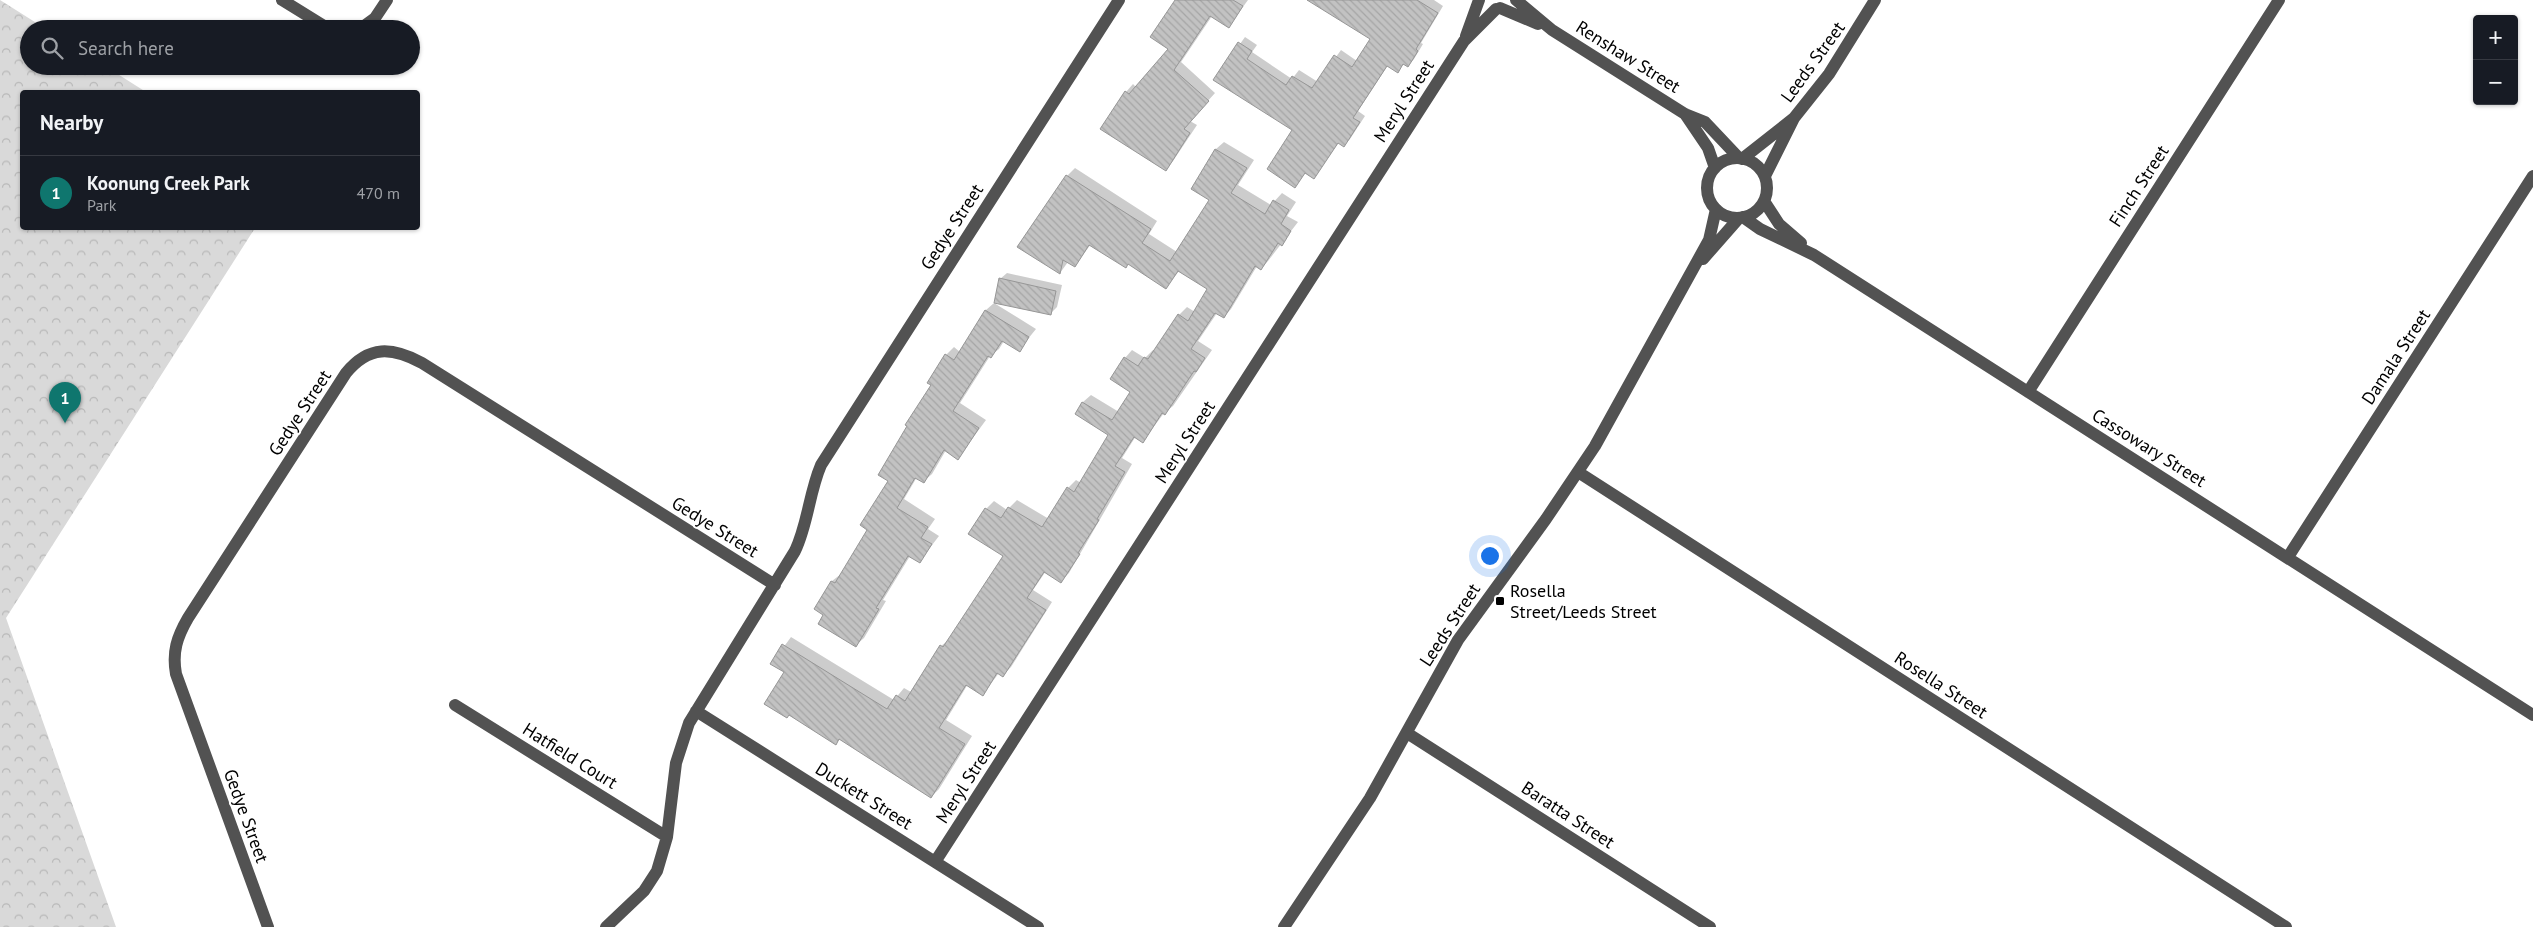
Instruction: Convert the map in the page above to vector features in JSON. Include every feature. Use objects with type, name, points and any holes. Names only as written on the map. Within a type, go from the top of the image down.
[{"type":"street","points":[[282,0],[314,20]]},
{"type":"street","points":[[372,20],[387,0]]},
{"type":"street","name":"Gedye Street","points":[[606,927],[630,906],[652,880],[662,857],[667,838],[676,764],[681,744],[696,711],[775,585],[800,540],[821,465],[1119,0]]},
{"type":"street","name":"Renshaw Street","points":[[1480,0],[1487,7],[1501,5],[1552,30],[1685,114],[1705,122],[1740,159]]},
{"type":"street","name":"Meryl Street","points":[[935,862],[1464,40],[1480,0]]},
{"type":"street","name":"Renshaw Street","points":[[1516,0],[1552,30]]},
{"type":"street","name":"Leeds Street","points":[[1764,176],[1794,118],[1828,74],[1875,0]]},
{"type":"street","name":"Finch Street","points":[[2028,392],[2279,0]]},
{"type":"street","name":"Meryl Street","points":[[1464,40],[1501,5]]},
{"type":"street","name":"Renshaw Street","points":[[1685,114],[1708,148],[1715,168]]},
{"type":"street","name":"Leeds Street","points":[[1740,159],[1794,118]]},
{"type":"street","points":[[1730,159],[1740,159],[1759,168],[1764,176],[1767,193],[1764,201],[1752,214],[1741,218],[1730,217],[1716,209],[1708,194],[1708,185],[1715,168],[1730,159]]},
{"type":"street","name":"Damala Street","points":[[2288,557],[2533,176]]},
{"type":"street","points":[[1764,201],[1779,224],[1814,255]]},
{"type":"street","name":"Leeds Street","points":[[1284,927],[1357,818],[1407,733],[1458,640],[1578,472],[1621,401],[1672,304],[1710,240],[1716,209]]},
{"type":"street","name":"Leeds Street","points":[[1694,268],[1716,247],[1741,218]]},
{"type":"street","name":"Cassowary Street","points":[[1741,218],[1814,255],[2533,715]]},
{"type":"street","name":"Gedye Street","points":[[268,927],[176,674],[174,652],[180,631],[188,618],[346,373],[362,357],[373,352],[396,352],[422,363],[775,585]]},
{"type":"street","name":"Rosella Street","points":[[1578,472],[2286,927]]},
{"type":"street","name":"Hatfield Court","points":[[455,705],[667,838]]},
{"type":"street","name":"Duckett Street","points":[[696,711],[1038,927]]},
{"type":"street","name":"Baratta Street","points":[[1407,733],[1710,927]]},
{"type":"green space","points":[[0,0],[32,20],[20,20],[20,75],[119,75],[143,90],[20,90],[20,230],[254,230],[6,618],[116,927],[0,927]]},
{"type":"building","points":[[1175,0],[1233,0],[1243,6],[1229,28],[1210,16],[1174,70],[1209,101],[1184,129],[1190,133],[1166,171],[1100,129],[1125,91],[1129,94],[1168,49],[1150,37]]},
{"type":"building","points":[[1307,0],[1417,0],[1438,13],[1416,49],[1418,51],[1408,67],[1403,64],[1398,73],[1387,66],[1353,118],[1360,122],[1344,147],[1338,143],[1314,179],[1305,173],[1295,188],[1267,169],[1292,130],[1213,80],[1238,42],[1252,51],[1247,59],[1286,85],[1292,76],[1312,88],[1334,55],[1352,67],[1370,39]]},
{"type":"building","points":[[1215,149],[1247,168],[1231,193],[1265,214],[1273,200],[1289,210],[1281,224],[1291,231],[1282,246],[1278,243],[1261,270],[1255,266],[1224,318],[1215,313],[1191,349],[1205,358],[1196,372],[1194,371],[1165,415],[1162,413],[1143,443],[1134,437],[1115,466],[1125,472],[1097,519],[1099,520],[1078,553],[1080,554],[1061,583],[1044,572],[1027,598],[1046,610],[1003,677],[997,673],[983,696],[966,685],[939,728],[965,744],[931,798],[839,739],[836,745],[789,715],[787,718],[764,704],[784,672],[770,664],[782,644],[887,709],[896,695],[905,701],[940,645],[943,647],[1003,556],[968,534],[985,508],[1001,518],[1008,507],[1042,527],[1067,487],[1074,492],[1108,435],[1075,414],[1082,402],[1112,420],[1130,392],[1110,379],[1124,357],[1138,366],[1144,357],[1148,359],[1178,314],[1188,321],[1207,289],[1178,271],[1166,289],[1128,264],[1126,268],[1089,245],[1075,267],[1063,260],[1060,274],[1017,247],[1066,175],[1151,229],[1142,243],[1170,261],[1209,200],[1191,189]]},
{"type":"building","points":[[999,278],[1056,291],[1051,315],[994,303]]},
{"type":"building","points":[[985,310],[1029,337],[1020,352],[1002,341],[991,358],[988,356],[953,411],[979,428],[958,460],[944,450],[924,483],[915,478],[897,508],[928,527],[921,538],[932,544],[920,563],[908,556],[876,608],[879,609],[856,647],[818,624],[823,615],[814,609],[831,581],[835,583],[867,530],[860,525],[888,481],[878,475],[907,426],[905,425],[931,385],[927,383],[945,354],[954,360]]},
{"type":"place","name":"Koonung Creek Park","points":[[65,423]]},
{"type":"place","name":"Rosella Street/Leeds Street","points":[[1500,601]]}]
